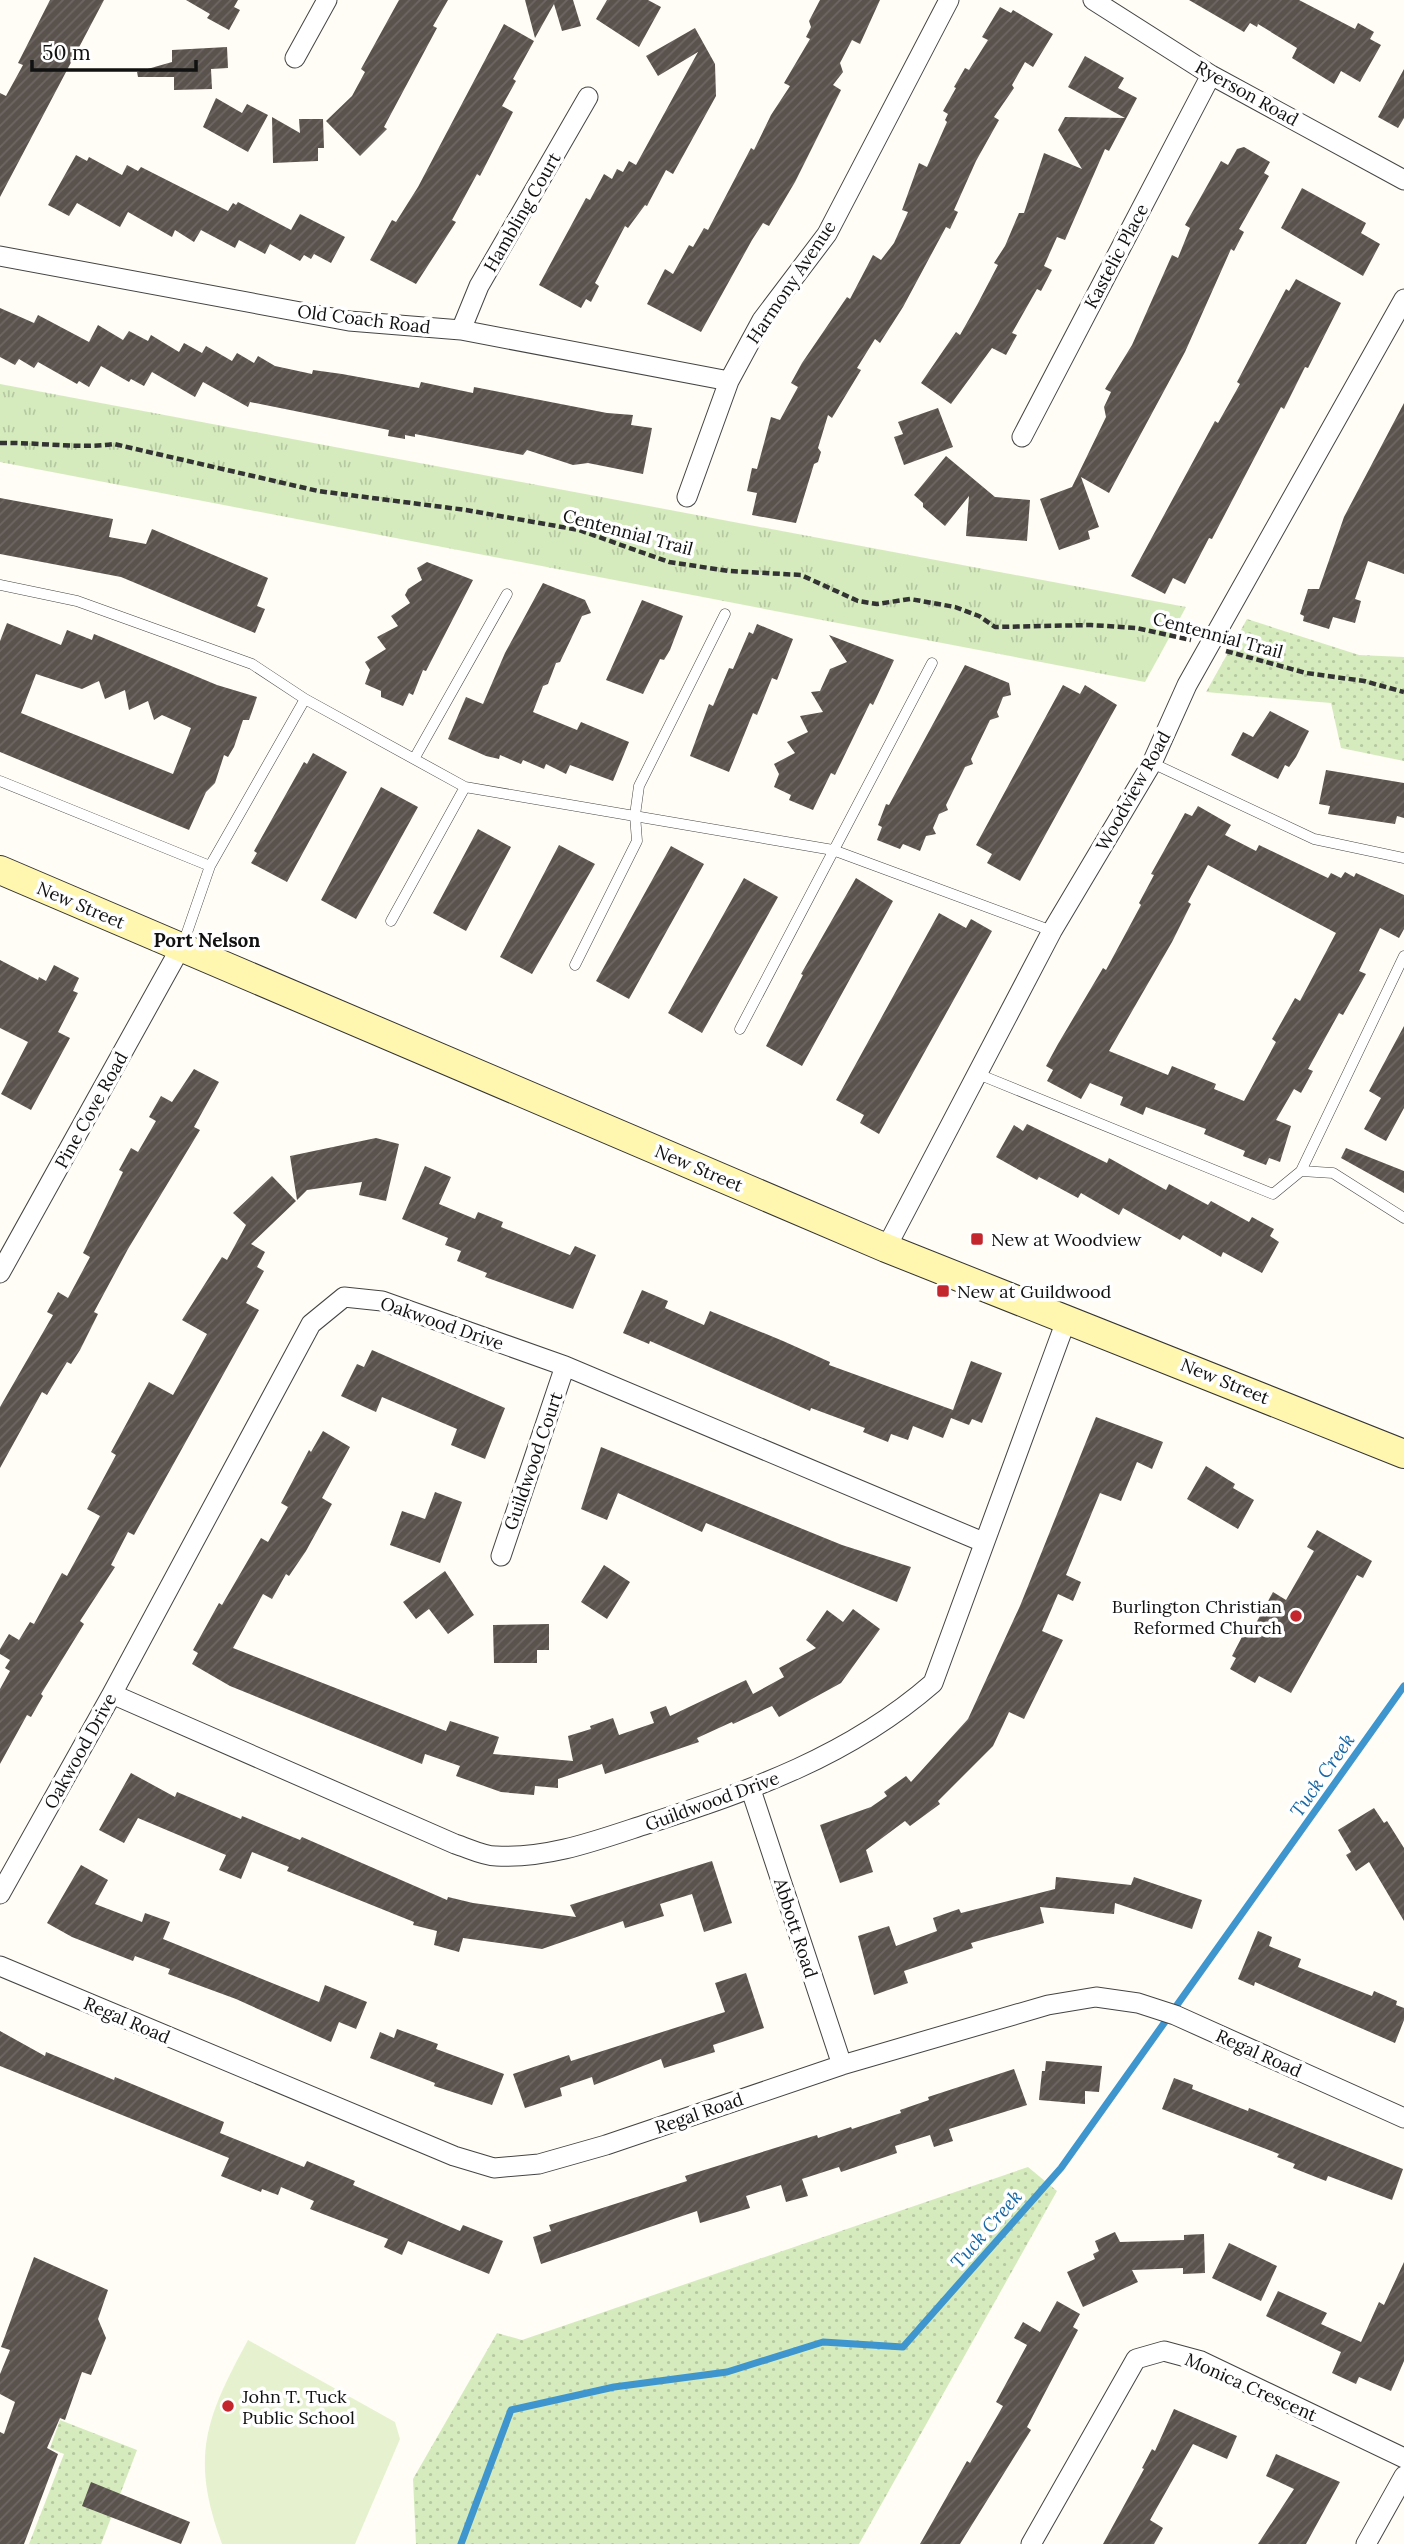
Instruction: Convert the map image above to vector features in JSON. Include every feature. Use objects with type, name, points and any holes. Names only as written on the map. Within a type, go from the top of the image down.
[{"type":"main road","name":"New Street","points":[[0,870],[886,1248],[1404,1454]]},
{"type":"street","points":[[295,58],[327,0]]},
{"type":"street","name":"Harmony Avenue","points":[[687,497],[729,380],[762,320],[827,234],[949,0]]},
{"type":"street","name":"Ryerson Road","points":[[1093,0],[1211,75],[1404,180]]},
{"type":"street","name":"Kastelic Place","points":[[1022,437],[1211,75]]},
{"type":"street","name":"Hambling Court","points":[[461,330],[479,286],[588,97]]},
{"type":"street","name":"Old Coach Road","points":[[0,256],[349,321],[461,330],[729,380]]},
{"type":"street","name":"Woodview Road","points":[[886,1248],[1052,932],[1152,763],[1187,685],[1211,647],[1404,299]]},
{"type":"street","name":"Pine Cove Road","points":[[0,1273],[181,947]]},
{"type":"street","name":"Oakwood Drive","points":[[0,1894],[112,1694],[311,1324],[344,1297],[383,1301],[565,1366],[983,1542]]},
{"type":"street","name":"Guildwood Drive","points":[[112,1694],[455,1844],[495,1856],[568,1850],[751,1790],[848,1745],[900,1711],[933,1683],[1067,1318]]},
{"type":"street","name":"Guildwood Court","points":[[501,1556],[565,1366]]},
{"type":"street","name":"Abbott Road","points":[[751,1790],[842,2065]]},
{"type":"street","name":"Regal Road","points":[[0,1966],[454,2156],[494,2168],[539,2164],[606,2145],[842,2065],[1072,2001],[1096,1997],[1161,2010],[1404,2118]]},
{"type":"street","name":"Monica Crescent","points":[[1031,2544],[1136,2359],[1164,2351],[1201,2361],[1404,2458]]},
{"type":"street","points":[[1366,2544],[1404,2476]]},
{"type":"lane","points":[[0,585],[77,601],[171,632],[252,664],[305,699],[465,787],[832,850],[1052,932]]},
{"type":"lane","points":[[414,759],[507,594]]},
{"type":"lane","points":[[575,965],[637,841],[635,815],[639,786],[724,614]]},
{"type":"lane","points":[[740,1029],[932,663]]},
{"type":"lane","points":[[181,947],[210,866],[305,699]]},
{"type":"lane","points":[[1152,763],[1314,839],[1404,858]]},
{"type":"lane","points":[[0,781],[210,866]]},
{"type":"lane","points":[[391,921],[465,787]]},
{"type":"lane","points":[[978,1074],[1273,1194],[1301,1171],[1404,956]]},
{"type":"lane","points":[[1301,1171],[1333,1173],[1404,1218]]},
{"type":"path","name":"Centennial Trail","points":[[0,443],[46,442],[88,447],[114,444],[318,491],[466,510],[579,530],[669,562],[729,571],[801,575],[858,601],[877,604],[910,599],[955,607],[979,616],[995,627],[1091,625],[1136,628],[1179,635],[1211,647],[1306,673],[1364,681],[1404,692]]},
{"type":"green space","points":[[0,384],[1186,607],[1145,682],[0,462]]},
{"type":"green space","points":[[1247,619],[1359,655],[1404,657],[1404,761],[1341,748],[1331,703],[1206,692]]},
{"type":"green space","points":[[1028,2167],[1057,2191],[859,2544],[416,2544],[413,2479],[497,2333],[522,2340]]},
{"type":"green space","points":[[248,2340],[395,2422],[400,2439],[355,2544],[222,2544],[207,2487],[207,2439],[221,2393]]},
{"type":"green space","points":[[60,2420],[137,2450],[101,2544],[29,2544],[64,2454],[50,2448]]},
{"type":"building","points":[[50,0],[104,0],[0,197],[0,93],[6,96],[23,65],[18,63]]},
{"type":"building","points":[[186,0],[238,0],[234,7],[240,10],[229,30],[207,18],[210,14]]},
{"type":"building","points":[[399,0],[448,0],[433,26],[437,28],[384,127],[387,129],[360,156],[326,121],[352,96],[365,72],[361,69]]},
{"type":"building","points":[[525,0],[573,0],[581,26],[562,31],[554,4],[535,38]]},
{"type":"building","points":[[607,0],[648,0],[661,7],[639,47],[596,19]]},
{"type":"building","points":[[820,0],[880,0],[860,44],[852,40],[840,63],[843,72],[833,85],[841,90],[795,182],[769,226],[763,223],[752,240],[701,332],[647,304],[665,269],[673,274],[689,245],[693,247],[704,228],[708,230],[751,148],[754,150],[771,115],[790,86],[784,83],[810,39],[806,37],[811,27],[809,21]]},
{"type":"building","points":[[1189,0],[1299,0],[1355,29],[1358,23],[1374,32],[1370,39],[1381,45],[1360,82],[1341,71],[1334,84],[1292,58],[1297,48],[1258,24],[1257,27],[1250,23],[1244,32]]},
{"type":"building","points":[[1000,7],[1011,13],[1013,10],[1053,34],[1033,67],[1025,62],[1012,85],[1014,88],[994,117],[999,120],[976,161],[954,210],[958,212],[950,229],[946,227],[903,307],[880,343],[875,339],[857,368],[861,370],[832,418],[828,415],[818,448],[821,452],[818,462],[814,464],[796,523],[752,515],[757,493],[747,491],[752,468],[757,469],[771,417],[780,420],[798,387],[791,383],[802,363],[847,297],[850,299],[873,255],[881,260],[894,243],[908,212],[902,210],[919,163],[927,167],[947,122],[945,120],[948,114],[943,111],[965,68],[969,70],[988,40],[982,37]]},
{"type":"building","points":[[504,24],[534,41],[502,106],[513,112],[480,176],[477,174],[452,220],[456,222],[416,284],[370,260],[392,220],[396,222],[418,187]]},
{"type":"building","points":[[695,28],[715,64],[716,96],[673,174],[666,170],[647,206],[645,205],[628,228],[625,226],[595,283],[599,286],[591,302],[586,299],[581,308],[539,285],[586,198],[590,200],[604,174],[612,179],[617,169],[623,172],[629,161],[636,165],[698,52],[658,76],[646,56]]},
{"type":"building","points":[[227,47],[228,68],[211,69],[212,89],[174,90],[174,77],[138,77],[137,72],[172,62],[172,50]]},
{"type":"building","points":[[1085,56],[1124,78],[1118,88],[1137,98],[1109,151],[1105,149],[1065,240],[1057,237],[1044,266],[1052,270],[1041,291],[1037,289],[1012,333],[1017,335],[1006,355],[992,348],[951,404],[921,383],[956,332],[960,335],[977,305],[998,265],[994,263],[1005,246],[1019,213],[1024,213],[1044,153],[1082,169],[1058,130],[1065,117],[1125,118],[1068,87]]},
{"type":"building","points":[[1404,69],[1404,118],[1398,128],[1378,117]]},
{"type":"building","points":[[216,98],[242,113],[247,104],[268,115],[248,152],[203,127]]},
{"type":"building","points":[[272,117],[300,133],[299,119],[323,119],[324,148],[318,148],[318,161],[273,163]]},
{"type":"building","points":[[1244,147],[1270,162],[1264,173],[1269,176],[1239,229],[1244,232],[1234,251],[1231,249],[1185,352],[1109,493],[1081,477],[1099,527],[1088,531],[1090,539],[1059,550],[1040,499],[1072,487],[1106,417],[1104,407],[1111,392],[1105,389],[1132,345],[1172,255],[1178,258],[1190,228],[1185,225],[1221,161],[1228,165],[1237,149]]},
{"type":"building","points":[[76,155],[87,161],[89,157],[122,175],[127,165],[138,171],[141,167],[228,211],[233,203],[236,205],[238,202],[291,230],[300,214],[345,237],[331,263],[314,254],[311,259],[304,255],[300,261],[270,244],[265,254],[239,240],[235,248],[201,230],[194,242],[175,230],[172,237],[128,212],[120,227],[77,203],[69,216],[48,205]]},
{"type":"building","points":[[1302,188],[1366,223],[1361,233],[1380,244],[1363,276],[1281,228]]},
{"type":"building","points":[[1296,279],[1341,303],[1308,368],[1305,367],[1284,409],[1281,407],[1212,539],[1209,538],[1185,584],[1173,578],[1165,594],[1131,576],[1215,421],[1218,423],[1240,384],[1237,382],[1286,289],[1289,291]]},
{"type":"building","points":[[0,308],[34,323],[38,315],[89,342],[98,325],[123,340],[129,331],[148,341],[151,335],[179,352],[184,343],[202,353],[206,346],[232,361],[237,353],[254,363],[258,356],[275,366],[312,374],[313,370],[419,388],[421,382],[473,393],[474,387],[607,413],[633,415],[631,425],[652,428],[643,474],[588,463],[573,465],[527,450],[523,455],[415,434],[415,437],[405,435],[405,439],[388,436],[389,430],[250,402],[248,407],[203,382],[195,397],[152,372],[144,386],[131,379],[129,382],[101,366],[89,387],[79,381],[77,384],[38,362],[34,368],[19,359],[15,365],[0,357]]},
{"type":"building","points":[[1404,403],[1404,574],[1368,561],[1355,599],[1361,601],[1355,623],[1333,617],[1329,629],[1303,621],[1304,616],[1300,614],[1308,589],[1319,589],[1344,517]]},
{"type":"building","points":[[938,408],[953,447],[904,465],[894,437],[903,434],[898,422]]},
{"type":"building","points":[[946,456],[995,497],[1030,500],[1027,541],[966,536],[969,496],[945,526],[923,507],[923,503],[914,495]]},
{"type":"building","points":[[0,498],[113,519],[109,537],[146,544],[152,529],[268,578],[257,606],[265,609],[255,633],[121,577],[0,554]]},
{"type":"building","points":[[427,562],[473,580],[426,671],[423,670],[413,695],[409,693],[403,706],[381,697],[381,691],[365,684],[370,670],[365,662],[386,649],[377,637],[398,626],[391,616],[410,603],[405,595],[408,589],[422,580],[417,568]]},
{"type":"building","points":[[543,583],[585,600],[591,613],[582,616],[560,662],[556,663],[548,684],[543,686],[533,712],[577,730],[581,722],[629,742],[613,781],[570,765],[566,774],[546,764],[544,769],[523,760],[521,764],[500,755],[499,759],[486,756],[448,739],[466,697],[483,704],[505,653]]},
{"type":"building","points":[[642,600],[683,616],[670,650],[664,660],[660,659],[643,694],[606,680]]},
{"type":"building","points":[[7,623],[61,645],[67,630],[92,640],[94,634],[217,685],[257,697],[249,720],[243,720],[234,747],[228,757],[224,755],[215,783],[206,792],[189,830],[0,752],[0,641]],"holes":[[[36,674],[82,689],[99,681],[105,699],[125,690],[129,710],[148,701],[154,720],[162,715],[191,728],[173,774],[21,713]]]},
{"type":"building","points":[[757,624],[793,639],[777,680],[772,678],[757,715],[753,713],[729,772],[690,756],[709,704],[713,706],[729,668],[733,669],[749,632],[753,634]]},
{"type":"building","points":[[829,635],[894,660],[873,705],[870,703],[835,775],[831,773],[813,810],[789,800],[791,795],[774,787],[779,774],[774,764],[795,753],[787,742],[808,732],[800,716],[823,712],[811,692],[820,691],[830,669],[847,662]]},
{"type":"building","points":[[965,665],[1009,683],[1011,695],[1003,697],[997,712],[999,717],[990,720],[971,759],[973,764],[965,767],[946,805],[948,810],[939,814],[933,828],[936,834],[926,836],[920,851],[903,844],[900,849],[877,840],[882,827],[878,825],[886,804],[889,805]]},
{"type":"building","points":[[1063,685],[1080,694],[1085,685],[1117,705],[1020,881],[987,863],[992,854],[976,845]]},
{"type":"building","points":[[1270,711],[1309,731],[1296,757],[1289,767],[1285,765],[1278,779],[1231,755],[1243,732],[1253,737]]},
{"type":"building","points":[[313,753],[347,772],[287,882],[251,863],[257,853],[254,851],[304,762],[307,764]]},
{"type":"building","points":[[1326,770],[1404,783],[1404,818],[1397,816],[1395,824],[1328,814],[1330,806],[1319,804]]},
{"type":"building","points":[[381,787],[418,807],[356,919],[321,900]]},
{"type":"building","points":[[1198,806],[1231,825],[1225,835],[1256,851],[1259,845],[1328,878],[1331,873],[1341,878],[1345,872],[1354,877],[1356,873],[1404,895],[1404,929],[1399,938],[1380,928],[1359,971],[1366,974],[1343,1015],[1339,1013],[1308,1069],[1313,1071],[1301,1093],[1294,1089],[1276,1120],[1291,1126],[1280,1162],[1269,1158],[1266,1165],[1243,1156],[1245,1151],[1204,1134],[1206,1129],[1146,1107],[1143,1115],[1120,1105],[1123,1097],[1090,1083],[1081,1099],[1047,1081],[1053,1070],[1046,1066],[1103,968],[1106,970],[1141,905],[1139,903],[1154,875],[1151,874],[1185,813],[1192,816]],"holes":[[[1208,865],[1336,933],[1300,1001],[1295,998],[1272,1039],[1276,1042],[1244,1101],[1214,1089],[1216,1084],[1172,1066],[1168,1075],[1109,1051],[1172,942],[1191,904],[1188,902]]]},
{"type":"building","points":[[478,829],[511,847],[466,931],[433,913]]},
{"type":"building","points":[[559,845],[595,864],[532,974],[500,957]]},
{"type":"building","points":[[671,846],[704,864],[629,999],[596,981]]},
{"type":"building","points":[[744,878],[778,897],[702,1033],[668,1013]]},
{"type":"building","points":[[856,878],[893,901],[802,1066],[766,1046],[803,975],[801,974]]},
{"type":"building","points":[[939,913],[966,928],[971,919],[992,931],[879,1134],[860,1123],[864,1115],[836,1100]]},
{"type":"building","points":[[0,960],[38,980],[39,977],[46,981],[54,965],[79,978],[73,991],[78,993],[58,1032],[70,1038],[31,1110],[1,1094],[28,1042],[0,1028]]},
{"type":"building","points":[[1404,1026],[1404,1108],[1386,1141],[1364,1129],[1381,1098],[1369,1091]]},
{"type":"building","points":[[194,1069],[219,1082],[194,1127],[200,1130],[128,1249],[94,1312],[98,1314],[80,1350],[71,1364],[67,1362],[47,1395],[42,1392],[0,1468],[0,1407],[53,1315],[47,1312],[58,1292],[68,1298],[90,1257],[83,1253],[123,1172],[119,1170],[131,1148],[138,1152],[156,1121],[149,1117],[161,1096],[172,1102]]},
{"type":"building","points":[[1027,1124],[1107,1163],[1109,1158],[1166,1190],[1169,1184],[1208,1205],[1211,1201],[1249,1222],[1252,1217],[1274,1229],[1270,1236],[1279,1242],[1262,1273],[1223,1252],[1221,1257],[1183,1235],[1180,1240],[1123,1208],[1119,1215],[1081,1193],[1078,1198],[1039,1177],[1037,1180],[996,1157],[1014,1125],[1023,1131]]},
{"type":"building","points":[[376,1138],[399,1144],[386,1201],[359,1195],[362,1182],[307,1190],[297,1200],[290,1156]]},
{"type":"building","points":[[1346,1148],[1404,1171],[1404,1193],[1341,1158]]},
{"type":"building","points":[[425,1166],[451,1177],[439,1204],[475,1219],[478,1212],[503,1222],[501,1227],[570,1255],[575,1246],[596,1255],[573,1309],[485,1277],[487,1273],[457,1261],[461,1251],[445,1245],[448,1238],[402,1219]]},
{"type":"building","points":[[272,1176],[296,1201],[251,1244],[265,1252],[257,1267],[264,1271],[246,1303],[259,1310],[134,1535],[128,1532],[111,1565],[115,1567],[80,1621],[84,1624],[41,1694],[43,1696],[31,1717],[27,1715],[0,1764],[0,1689],[10,1671],[5,1668],[10,1660],[0,1654],[0,1649],[9,1634],[19,1640],[30,1622],[34,1624],[62,1573],[67,1576],[100,1516],[87,1509],[116,1455],[111,1452],[149,1382],[173,1395],[207,1334],[182,1320],[222,1257],[227,1260],[246,1225],[233,1213]]},
{"type":"building","points":[[642,1290],[668,1301],[665,1308],[704,1325],[710,1311],[830,1362],[829,1365],[953,1410],[971,1361],[1002,1373],[982,1423],[972,1419],[969,1425],[951,1418],[943,1438],[913,1426],[908,1440],[891,1434],[888,1442],[863,1432],[865,1428],[811,1408],[810,1411],[650,1341],[649,1344],[623,1333]]},
{"type":"building","points":[[372,1350],[505,1408],[485,1459],[451,1445],[457,1429],[382,1397],[376,1412],[341,1396],[357,1364],[364,1367]]},
{"type":"building","points":[[1096,1417],[1163,1442],[1152,1469],[1137,1462],[1121,1501],[1100,1493],[1066,1575],[1081,1582],[1073,1601],[1058,1594],[1042,1631],[1063,1640],[1024,1719],[1009,1712],[993,1746],[938,1801],[940,1804],[910,1826],[905,1821],[866,1850],[873,1872],[840,1883],[820,1825],[871,1807],[887,1796],[884,1792],[906,1776],[911,1782],[968,1719],[1020,1606]]},
{"type":"building","points":[[323,1431],[350,1447],[322,1498],[332,1504],[306,1551],[289,1576],[286,1574],[272,1599],[263,1594],[233,1648],[446,1731],[450,1721],[499,1737],[493,1754],[573,1761],[568,1736],[591,1729],[590,1726],[613,1718],[619,1735],[654,1723],[650,1712],[666,1706],[670,1716],[746,1680],[753,1694],[784,1677],[779,1668],[816,1648],[806,1640],[827,1610],[843,1622],[853,1609],[880,1629],[841,1683],[779,1717],[772,1706],[697,1738],[699,1742],[605,1774],[602,1764],[558,1779],[558,1788],[535,1786],[534,1795],[501,1792],[456,1776],[460,1766],[425,1754],[422,1764],[230,1686],[192,1664],[198,1653],[193,1650],[219,1603],[222,1605],[261,1538],[268,1542],[288,1507],[281,1503],[309,1450],[311,1452]]},
{"type":"building","points":[[601,1447],[842,1545],[911,1567],[897,1602],[706,1523],[702,1532],[618,1493],[607,1520],[581,1509]]},
{"type":"building","points":[[1206,1466],[1235,1484],[1233,1488],[1254,1500],[1238,1529],[1187,1499]]},
{"type":"building","points":[[435,1492],[462,1502],[440,1563],[390,1545],[402,1511],[425,1519]]},
{"type":"building","name":"Burlington Christian Reformed Church","points":[[1317,1530],[1372,1561],[1363,1578],[1357,1575],[1291,1693],[1259,1676],[1255,1683],[1230,1669],[1236,1658],[1232,1656],[1244,1633],[1249,1636],[1273,1592],[1286,1600],[1314,1551],[1307,1547]]},
{"type":"building","points":[[604,1565],[630,1582],[607,1619],[581,1602]]},
{"type":"building","points":[[445,1571],[474,1615],[448,1634],[429,1609],[416,1619],[403,1602]]},
{"type":"building","points":[[549,1624],[549,1650],[537,1650],[537,1663],[494,1663],[493,1625]]},
{"type":"building","points":[[131,1773],[175,1797],[177,1792],[241,1819],[242,1816],[300,1840],[302,1837],[447,1900],[448,1897],[576,1917],[570,1905],[712,1861],[732,1923],[704,1932],[692,1894],[660,1904],[664,1916],[625,1928],[623,1921],[542,1949],[463,1938],[459,1952],[434,1945],[437,1931],[413,1925],[414,1922],[287,1871],[289,1867],[252,1852],[241,1879],[219,1870],[226,1855],[138,1818],[124,1843],[99,1830]]},
{"type":"building","points":[[1374,1808],[1384,1823],[1387,1821],[1404,1848],[1404,1921],[1369,1862],[1356,1871],[1346,1855],[1351,1852],[1338,1830]]},
{"type":"building","points":[[81,1865],[108,1880],[95,1904],[142,1922],[145,1913],[170,1922],[163,1939],[319,2002],[325,1985],[367,2002],[356,2029],[339,2022],[331,2042],[236,1999],[168,1974],[170,1969],[135,1956],[133,1961],[72,1937],[47,1923]]},
{"type":"building","points":[[1056,1877],[1131,1885],[1134,1877],[1202,1900],[1192,1929],[1115,1903],[1114,1914],[1040,1907],[1044,1923],[971,1943],[973,1948],[904,1971],[908,1983],[874,1995],[858,1936],[889,1926],[896,1946],[937,1931],[933,1918],[959,1909],[961,1913],[1055,1889]]},
{"type":"building","points":[[1258,1931],[1272,1937],[1269,1946],[1301,1959],[1298,1967],[1372,1996],[1374,1991],[1397,2001],[1396,2005],[1404,2008],[1404,2020],[1395,2043],[1255,1982],[1254,1986],[1238,1979]]},
{"type":"building","points":[[746,1973],[764,2028],[713,2045],[715,2052],[664,2068],[661,2059],[594,2085],[592,2077],[560,2088],[562,2096],[525,2108],[513,2074],[569,2055],[571,2061],[725,2012],[715,1983]]},
{"type":"building","points":[[397,2029],[438,2044],[436,2049],[504,2074],[492,2105],[434,2086],[435,2083],[370,2058],[380,2032],[394,2038]]},
{"type":"building","points":[[0,2031],[45,2056],[46,2052],[114,2080],[115,2077],[224,2122],[220,2133],[304,2167],[307,2161],[355,2181],[353,2185],[460,2231],[463,2225],[503,2241],[489,2274],[408,2241],[402,2255],[384,2247],[388,2239],[310,2209],[314,2201],[281,2187],[278,2195],[262,2189],[261,2192],[221,2176],[229,2158],[0,2066]]},
{"type":"building","points":[[1046,2061],[1102,2066],[1099,2092],[1085,2091],[1085,2104],[1039,2100],[1042,2071],[1045,2071]]},
{"type":"building","points":[[1014,2069],[1027,2105],[949,2129],[953,2141],[934,2147],[930,2135],[895,2146],[897,2153],[841,2172],[839,2167],[802,2179],[808,2196],[786,2202],[781,2185],[746,2196],[750,2208],[700,2223],[697,2211],[541,2264],[533,2237],[551,2231],[549,2225],[687,2181],[685,2176],[817,2135],[818,2138],[901,2113],[900,2110],[929,2100],[928,2097]]},
{"type":"building","points":[[1174,2078],[1193,2085],[1192,2089],[1248,2111],[1249,2108],[1403,2169],[1392,2200],[1328,2176],[1326,2181],[1293,2168],[1295,2164],[1277,2157],[1279,2154],[1162,2109]]},
{"type":"building","points":[[1115,2232],[1120,2242],[1184,2240],[1184,2235],[1204,2234],[1205,2273],[1183,2274],[1183,2268],[1132,2270],[1138,2282],[1083,2307],[1067,2272],[1095,2259],[1093,2254],[1099,2251],[1095,2241]]},
{"type":"building","points":[[1229,2243],[1277,2266],[1261,2301],[1212,2278]]},
{"type":"building","points":[[34,2257],[108,2290],[98,2319],[106,2338],[91,2375],[82,2372],[65,2420],[60,2418],[47,2448],[58,2454],[24,2544],[0,2544],[0,2432],[4,2434],[15,2402],[0,2394],[0,2374],[10,2350],[1,2347]]},
{"type":"building","points":[[1404,2262],[1404,2361],[1391,2391],[1359,2377],[1356,2384],[1332,2373],[1341,2352],[1266,2316],[1278,2291],[1327,2313],[1321,2324],[1361,2342],[1379,2302],[1384,2305]]},
{"type":"building","points":[[1057,2301],[1080,2314],[1073,2327],[1078,2330],[1027,2427],[1031,2430],[960,2544],[920,2544],[967,2461],[970,2463],[1003,2406],[996,2402],[1027,2345],[1014,2338],[1023,2322],[1040,2332]]},
{"type":"building","points":[[1174,2409],[1237,2436],[1227,2459],[1193,2444],[1150,2520],[1163,2528],[1154,2544],[1103,2544],[1152,2449],[1155,2451]]},
{"type":"building","points":[[1276,2454],[1340,2482],[1306,2544],[1258,2544],[1294,2489],[1266,2476]]},
{"type":"building","points":[[91,2482],[190,2522],[181,2544],[82,2506]]},
{"type":"waterway","name":"Tuck Creek","points":[[461,2544],[511,2410],[614,2387],[727,2372],[823,2342],[903,2347],[1061,2168],[1404,1686]]},
{"type":"place","name":"New at Woodview","points":[[977,1239]]},
{"type":"place","name":"New at Guildwood","points":[[943,1291]]},
{"type":"place","name":"Burlington Christian Reformed Church","points":[[1296,1616]]},
{"type":"place","name":"John T. Tuck Public School","points":[[228,2406]]},
{"type":"district","name":"Port Nelson","points":[[207,940]]}]
